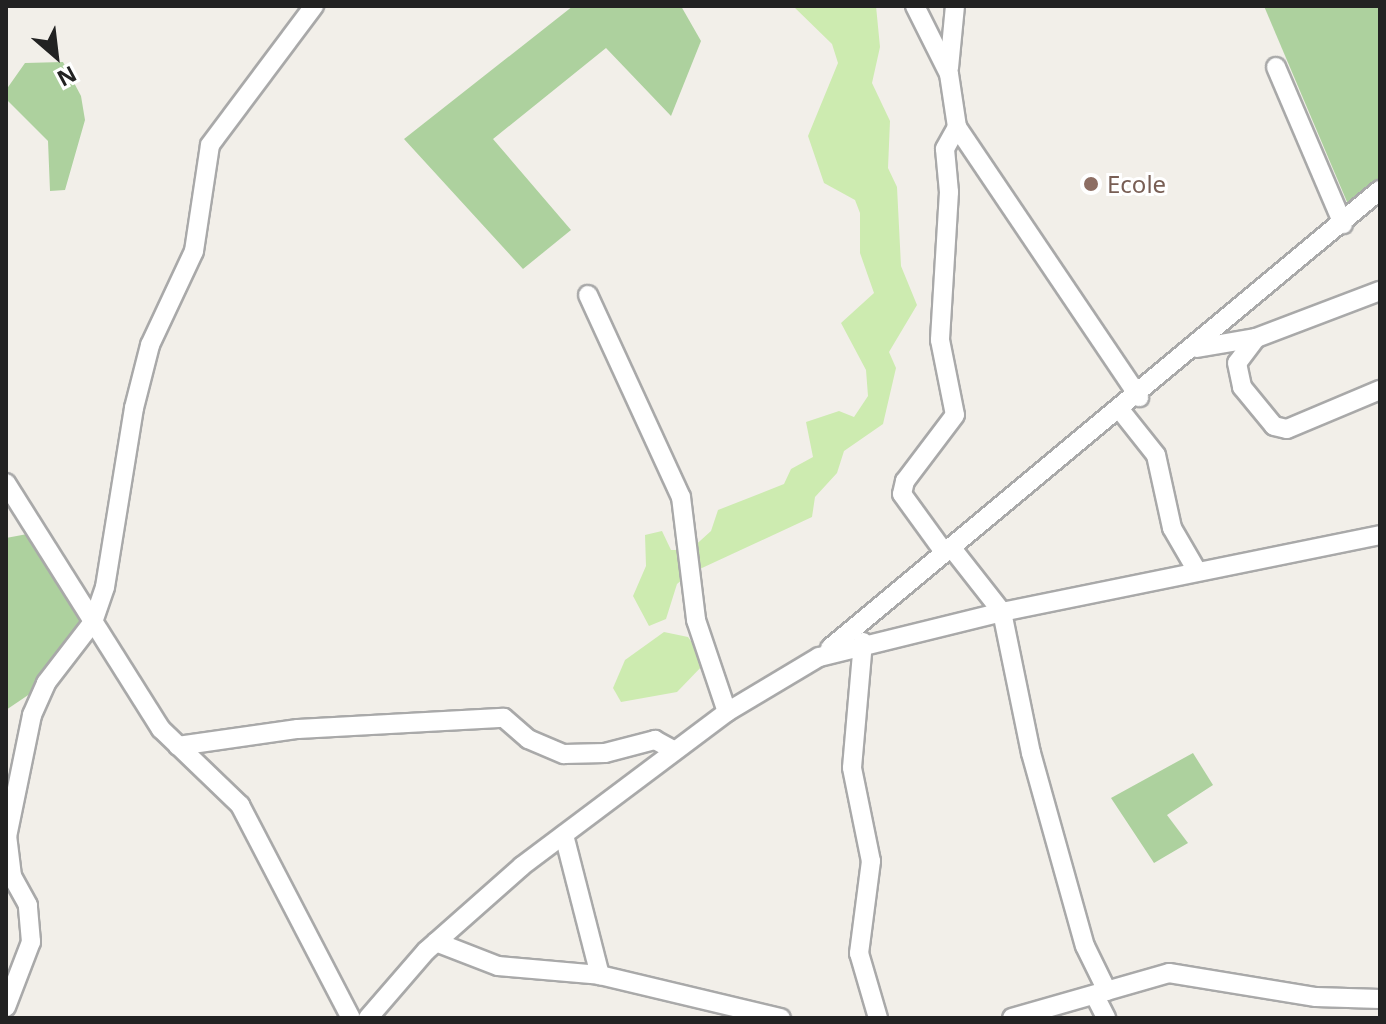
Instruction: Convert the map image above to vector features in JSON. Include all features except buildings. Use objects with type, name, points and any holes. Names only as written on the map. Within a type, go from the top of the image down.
[{"type":"street","points":[[6,1007],[31,942],[28,905],[12,876],[7,837],[32,715],[46,683],[93,622],[105,587],[134,408],[150,345],[194,251],[210,145],[314,6]]},
{"type":"street","points":[[915,6],[949,74]]},
{"type":"street","points":[[955,6],[949,74],[957,127],[1139,397]]},
{"type":"street","points":[[1276,67],[1343,224]]},
{"type":"street","points":[[957,127],[945,149],[949,192],[940,340],[955,415],[905,481],[902,494],[1002,612],[1031,753],[1106,1018]]},
{"type":"street","points":[[368,1018],[436,942],[564,835],[727,712],[819,657],[1139,397],[1380,190]]},
{"type":"street","points":[[1197,348],[1256,338],[1380,291]]},
{"type":"street","points":[[588,295],[681,497],[696,620],[727,712]]},
{"type":"street","points":[[1256,338],[1237,363],[1242,387],[1274,426],[1287,429],[1380,390]]},
{"type":"street","points":[[1121,411],[1156,455],[1172,528],[1197,571]]},
{"type":"street","points":[[6,483],[93,622],[178,746],[240,805],[351,1018]]},
{"type":"street","points":[[819,657],[863,642],[1380,535]]},
{"type":"street","points":[[863,642],[852,768],[871,861],[859,953],[878,1018]]},
{"type":"street","points":[[178,746],[298,729],[504,718],[528,739],[564,754],[605,753],[655,740],[673,750]]},
{"type":"street","points":[[564,835],[600,975]]},
{"type":"street","points":[[436,942],[498,966],[600,975],[699,1010],[781,1018]]},
{"type":"street","points":[[1012,1018],[1169,973],[1316,997],[1380,999]]},
{"type":"green space","points":[[573,6],[681,6],[701,41],[671,116],[606,48],[493,139],[571,230],[523,269],[404,139]]},
{"type":"green space","points":[[793,6],[876,6],[880,47],[872,83],[890,121],[888,168],[897,187],[901,266],[917,305],[889,352],[896,368],[883,424],[844,451],[837,473],[815,497],[812,517],[689,574],[677,584],[666,619],[649,626],[633,596],[646,566],[645,535],[662,531],[671,550],[690,550],[711,531],[718,510],[784,484],[791,469],[813,457],[806,422],[839,411],[854,417],[868,396],[866,370],[841,323],[874,293],[860,253],[860,213],[855,200],[824,183],[808,136],[838,63],[832,44]]},
{"type":"green space","points":[[1264,6],[1380,6],[1380,193],[1353,216]]},
{"type":"green space","points":[[63,62],[81,96],[85,120],[65,190],[50,191],[48,141],[6,99],[6,90],[25,63]]},
{"type":"green space","points":[[38,532],[93,622],[46,683],[6,710],[6,538]]},
{"type":"green space","points":[[664,632],[688,637],[706,662],[677,692],[621,702],[613,688],[625,660]]},
{"type":"green space","points":[[1193,753],[1213,785],[1167,815],[1188,843],[1154,863],[1111,798]]},
{"type":"place","name":"Ecole","points":[[1091,184]]}]
